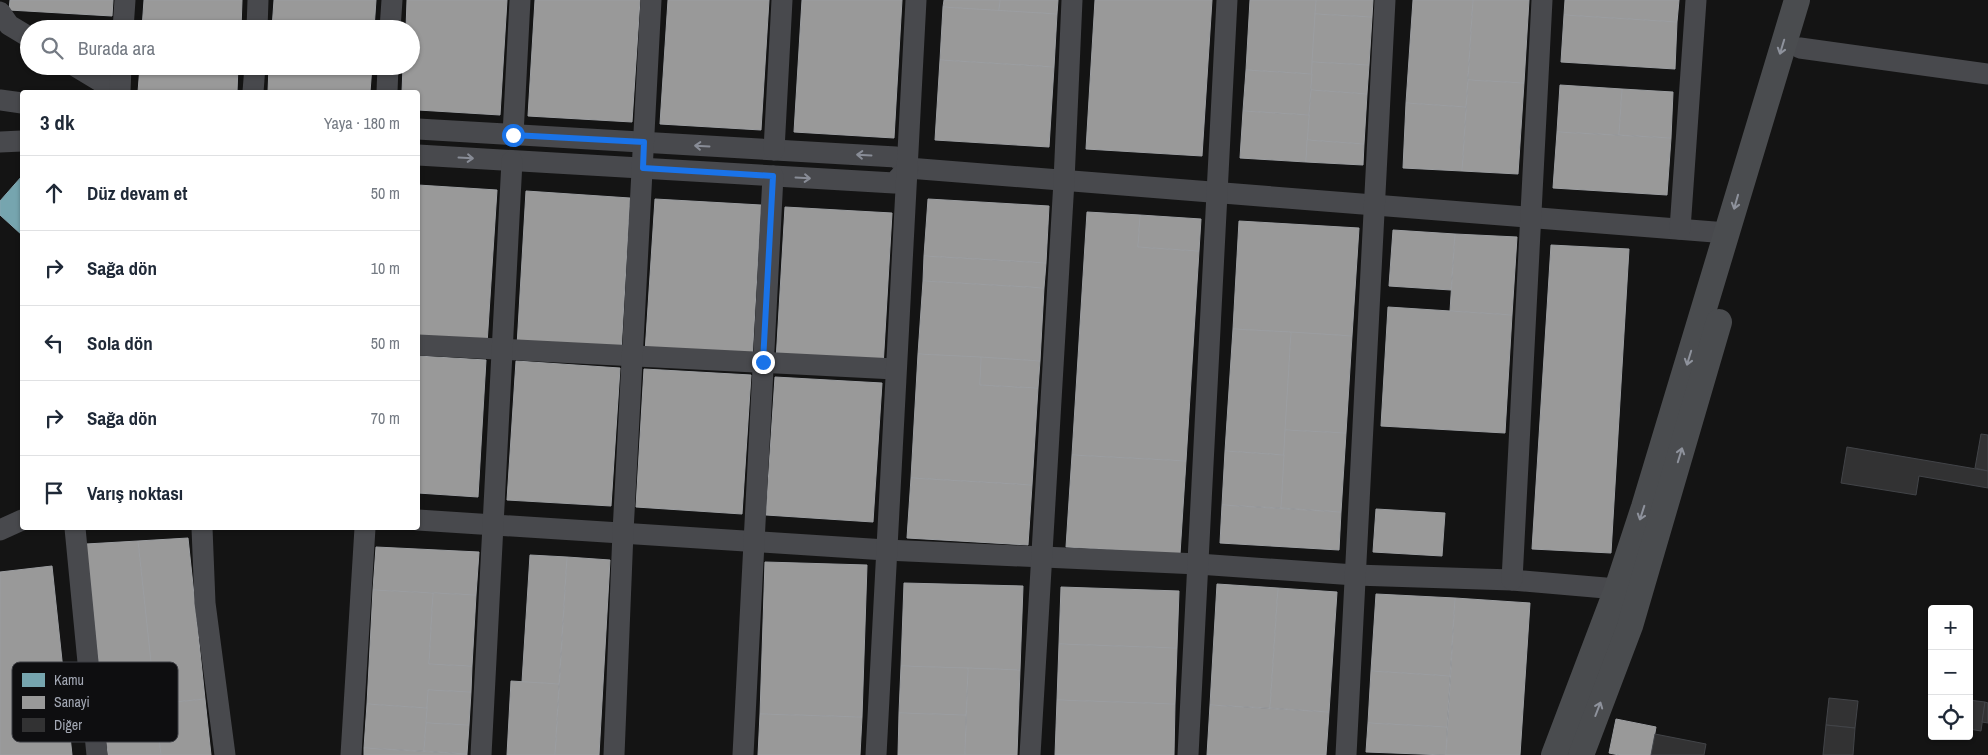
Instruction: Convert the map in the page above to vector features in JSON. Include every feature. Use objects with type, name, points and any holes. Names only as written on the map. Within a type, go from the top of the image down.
[{"type":"main road","points":[[1554,755],[1617,589],[1644,507],[1797,0]]},
{"type":"main road","points":[[1581,755],[1630,626],[1815,0]]},
{"type":"street","points":[[124,20],[125,0]]},
{"type":"street","points":[[257,20],[258,0]]},
{"type":"street","points":[[391,20],[392,0]]},
{"type":"street","points":[[513,135],[520,0]]},
{"type":"street","points":[[614,755],[623,532],[651,0]]},
{"type":"street","points":[[774,150],[782,0]]},
{"type":"street","points":[[876,755],[916,0]]},
{"type":"street","points":[[1030,755],[1064,181],[1072,0]]},
{"type":"street","points":[[1188,755],[1227,0]]},
{"type":"street","points":[[1346,755],[1385,0]]},
{"type":"street","points":[[1512,580],[1542,0]]},
{"type":"street","points":[[1680,229],[1696,0]]},
{"type":"street","points":[[0,12],[9,25],[20,32]]},
{"type":"street","points":[[1800,48],[1988,74]]},
{"type":"street","points":[[90,75],[116,90]]},
{"type":"street","points":[[119,90],[121,75]]},
{"type":"street","points":[[253,90],[254,75]]},
{"type":"street","points":[[387,90],[388,75]]},
{"type":"street","points":[[0,100],[20,103]]},
{"type":"street","points":[[420,129],[896,157],[908,168],[1727,233]]},
{"type":"street","points":[[0,142],[20,141]]},
{"type":"street","points":[[420,155],[894,183],[908,168]]},
{"type":"street","points":[[481,755],[512,161]]},
{"type":"street","points":[[743,755],[773,176]]},
{"type":"street","points":[[420,345],[895,369]]},
{"type":"street","points":[[420,520],[886,550],[1198,564],[1355,575],[1512,580],[1617,589]]},
{"type":"street","points":[[0,530],[20,521]]},
{"type":"street","points":[[75,530],[88,662]]},
{"type":"street","points":[[202,530],[205,604],[225,755]]},
{"type":"street","points":[[351,755],[365,530]]},
{"type":"street","points":[[96,742],[97,755]]},
{"type":"building: Kamu","points":[[20,178],[20,233],[0,215],[0,201]]},
{"type":"building: Sanayi","points":[[10,0],[113,0],[112,16],[9,10]]},
{"type":"building: Sanayi","points":[[144,0],[242,0],[241,20],[143,20]]},
{"type":"building: Sanayi","points":[[274,0],[376,0],[375,20],[273,20]]},
{"type":"building: Sanayi","points":[[407,0],[507,0],[500,115],[420,110],[420,90],[402,90],[403,75],[420,75],[420,20],[406,20]]},
{"type":"building: Sanayi","points":[[535,0],[640,0],[632,122],[528,116]]},
{"type":"building: Sanayi","points":[[668,0],[769,0],[761,130],[660,124]]},
{"type":"building: Sanayi","points":[[802,0],[902,0],[894,138],[794,132]]},
{"type":"building: Sanayi","points":[[944,0],[1000,0],[999,11],[943,7]]},
{"type":"building: Sanayi","points":[[1000,0],[1058,0],[1057,14],[999,11]]},
{"type":"building: Sanayi","points":[[1095,0],[1212,0],[1202,156],[1086,149]]},
{"type":"building: Sanayi","points":[[1250,0],[1316,0],[1312,74],[1246,70]]},
{"type":"building: Sanayi","points":[[1316,0],[1373,0],[1372,17],[1315,14]]},
{"type":"building: Sanayi","points":[[1413,0],[1473,0],[1466,107],[1406,103]]},
{"type":"building: Sanayi","points":[[1473,0],[1529,0],[1524,83],[1468,80]]},
{"type":"building: Sanayi","points":[[1565,0],[1679,0],[1677,22],[1564,15]]},
{"type":"building: Sanayi","points":[[943,7],[1057,14],[1054,67],[940,60]]},
{"type":"building: Sanayi","points":[[1315,14],[1372,17],[1369,65],[1312,62]]},
{"type":"building: Sanayi","points":[[1564,15],[1677,22],[1675,69],[1561,62]]},
{"type":"building: Sanayi","points":[[940,60],[1054,67],[1049,147],[935,140]]},
{"type":"building: Sanayi","points":[[1312,62],[1369,65],[1367,94],[1311,90]]},
{"type":"building: Sanayi","points":[[1246,70],[1312,74],[1309,115],[1243,111]]},
{"type":"building: Sanayi","points":[[139,75],[238,75],[237,90],[138,90]]},
{"type":"building: Sanayi","points":[[269,75],[371,75],[370,90],[268,90]]},
{"type":"building: Sanayi","points":[[1468,80],[1524,83],[1518,174],[1462,171]]},
{"type":"building: Sanayi","points":[[1560,85],[1622,89],[1619,135],[1557,132]]},
{"type":"building: Sanayi","points":[[1622,89],[1673,92],[1671,138],[1619,135]]},
{"type":"building: Sanayi","points":[[1311,90],[1367,94],[1364,144],[1307,140]]},
{"type":"building: Sanayi","points":[[1406,103],[1466,107],[1462,171],[1403,168]]},
{"type":"building: Sanayi","points":[[1243,111],[1309,115],[1306,162],[1240,158]]},
{"type":"building: Sanayi","points":[[1557,132],[1671,138],[1667,195],[1553,188]]},
{"type":"building: Sanayi","points":[[1307,140],[1364,144],[1363,165],[1306,162]]},
{"type":"building: Sanayi","points":[[420,185],[497,190],[487,344],[420,340]]},
{"type":"building: Sanayi","points":[[526,191],[630,198],[621,352],[517,346]]},
{"type":"building: Sanayi","points":[[655,199],[761,205],[752,360],[645,353]]},
{"type":"building: Sanayi","points":[[928,199],[1049,206],[1046,263],[924,256]]},
{"type":"building: Sanayi","points":[[785,207],[892,213],[883,367],[776,361]]},
{"type":"building: Sanayi","points":[[1087,212],[1140,215],[1138,247],[1199,251],[1186,461],[1072,455]]},
{"type":"building: Sanayi","points":[[1140,215],[1201,219],[1199,251],[1138,247]]},
{"type":"building: Sanayi","points":[[1239,221],[1359,228],[1352,336],[1233,329]]},
{"type":"building: Sanayi","points":[[1393,230],[1455,234],[1451,290],[1389,286]]},
{"type":"building: Sanayi","points":[[1455,234],[1517,237],[1512,315],[1450,311]]},
{"type":"building: Sanayi","points":[[1551,245],[1629,249],[1611,553],[1532,549]]},
{"type":"building: Sanayi","points":[[924,256],[1046,263],[1044,288],[923,281]]},
{"type":"building: Sanayi","points":[[923,281],[1044,288],[1040,361],[918,354]]},
{"type":"building: Sanayi","points":[[1388,307],[1512,315],[1505,433],[1381,426]]},
{"type":"building: Sanayi","points":[[1233,329],[1291,332],[1284,455],[1225,451]]},
{"type":"building: Sanayi","points":[[1291,332],[1352,336],[1346,433],[1285,430]]},
{"type":"building: Sanayi","points":[[918,354],[981,357],[980,385],[1038,388],[1032,485],[911,478]]},
{"type":"building: Sanayi","points":[[420,356],[486,360],[478,497],[420,493]]},
{"type":"building: Sanayi","points":[[981,357],[1040,361],[1038,388],[980,385]]},
{"type":"building: Sanayi","points":[[516,361],[620,368],[611,506],[507,500]]},
{"type":"building: Sanayi","points":[[644,369],[751,375],[742,514],[636,507]]},
{"type":"building: Sanayi","points":[[775,377],[882,383],[873,522],[766,515]]},
{"type":"building: Sanayi","points":[[1285,430],[1346,433],[1341,512],[1281,508]]},
{"type":"building: Sanayi","points":[[1225,451],[1284,455],[1281,508],[1222,505]]},
{"type":"building: Sanayi","points":[[1072,455],[1186,461],[1180,554],[1066,547]]},
{"type":"building: Sanayi","points":[[911,478],[1032,485],[1028,545],[907,538]]},
{"type":"building: Sanayi","points":[[1222,505],[1341,512],[1339,550],[1220,543]]},
{"type":"building: Sanayi","points":[[1376,509],[1445,513],[1442,556],[1373,552]]},
{"type":"building: Sanayi","points":[[188,538],[205,699],[178,702],[178,662],[151,662],[138,541]]},
{"type":"building: Sanayi","points":[[138,541],[151,662],[98,662],[86,544]]},
{"type":"building: Sanayi","points":[[376,547],[479,552],[476,595],[373,590]]},
{"type":"building: Sanayi","points":[[530,555],[567,557],[559,684],[522,682]]},
{"type":"building: Sanayi","points":[[567,557],[610,560],[599,755],[555,755]]},
{"type":"building: Sanayi","points":[[765,562],[867,565],[862,717],[760,714]]},
{"type":"building: Sanayi","points":[[52,566],[62,662],[12,662],[12,742],[71,742],[72,755],[0,755],[0,572]]},
{"type":"building: Sanayi","points":[[904,583],[1023,586],[1020,670],[901,666]]},
{"type":"building: Sanayi","points":[[1217,584],[1278,588],[1270,708],[1210,705]]},
{"type":"building: Sanayi","points":[[1061,587],[1179,591],[1177,648],[1059,644]]},
{"type":"building: Sanayi","points":[[1278,588],[1337,592],[1329,712],[1270,708]]},
{"type":"building: Sanayi","points":[[373,590],[433,593],[429,664],[472,666],[471,692],[428,690],[427,708],[367,704]]},
{"type":"building: Sanayi","points":[[433,593],[476,595],[472,666],[429,664]]},
{"type":"building: Sanayi","points":[[1376,594],[1455,598],[1450,676],[1371,671]]},
{"type":"building: Sanayi","points":[[1455,598],[1530,603],[1520,755],[1446,755]]},
{"type":"building: Sanayi","points":[[1059,644],[1177,648],[1175,704],[1057,700]]},
{"type":"building: Sanayi","points":[[901,666],[968,668],[966,715],[899,713]]},
{"type":"building: Sanayi","points":[[968,668],[1020,670],[1017,755],[965,755]]},
{"type":"building: Sanayi","points":[[1371,671],[1450,676],[1447,727],[1368,723]]},
{"type":"building: Sanayi","points":[[511,681],[559,684],[555,755],[507,755]]},
{"type":"building: Sanayi","points":[[428,690],[471,692],[469,725],[426,723]]},
{"type":"building: Sanayi","points":[[205,699],[211,755],[161,755],[159,742],[178,742],[178,702]]},
{"type":"building: Sanayi","points":[[1057,700],[1175,704],[1174,755],[1055,755]]},
{"type":"building: Sanayi","points":[[367,704],[427,708],[424,751],[364,748]]},
{"type":"building: Sanayi","points":[[1210,705],[1329,712],[1326,755],[1207,755]]},
{"type":"building: Sanayi","points":[[899,713],[966,715],[965,755],[898,755]]},
{"type":"building: Sanayi","points":[[760,714],[862,717],[860,755],[758,755]]},
{"type":"building: Sanayi","points":[[1616,719],[1656,727],[1651,755],[1619,755],[1609,753]]},
{"type":"building: Sanayi","points":[[426,723],[469,725],[467,754],[424,751]]},
{"type":"building: Sanayi","points":[[1368,723],[1447,727],[1446,755],[1366,752]]},
{"type":"building: Sanayi","points":[[107,742],[160,742],[161,755],[108,755]]},
{"type":"building: Sanayi","points":[[364,748],[467,754],[467,755],[364,755]]},
{"type":"building: Diğer","points":[[1981,434],[1988,435],[1988,471],[1975,468]]},
{"type":"building: Diğer","points":[[1847,447],[1988,471],[1988,488],[1919,476],[1916,495],[1841,483]]},
{"type":"building: Diğer","points":[[1829,698],[1858,701],[1855,728],[1826,725]]},
{"type":"building: Diğer","points":[[1973,700],[1985,702],[1981,731],[1973,730]]},
{"type":"building: Diğer","points":[[1985,702],[1988,703],[1988,723],[1982,722]]},
{"type":"building: Diğer","points":[[1826,725],[1855,728],[1853,755],[1823,755]]},
{"type":"building: Diğer","points":[[1655,734],[1706,744],[1704,755],[1651,755]]},
{"type":"route","points":[[513,135],[644,142],[643,168],[773,176],[763,362]]}]
